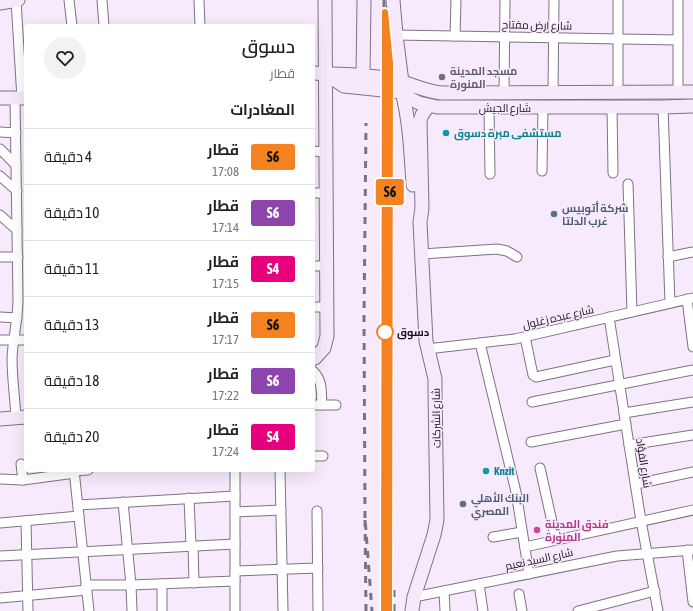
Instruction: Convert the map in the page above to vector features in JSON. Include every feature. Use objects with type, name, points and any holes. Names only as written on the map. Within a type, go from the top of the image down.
[{"type":"main road","points":[[0,3],[17,0]]},
{"type":"main road","points":[[315,362],[326,342],[327,307],[327,266],[320,193],[319,152],[319,74],[325,0]]},
{"type":"main road","points":[[363,76],[364,0]]},
{"type":"main road","name":"شارع الشركات","points":[[393,0],[402,87],[410,133],[415,209],[420,222]]},
{"type":"main road","name":"شارع الجيش","points":[[319,74],[385,78],[402,87],[411,99],[428,106],[446,108],[607,108],[693,106]]},
{"type":"main road","name":"شارع الجيش","points":[[319,74],[350,88],[402,87],[436,92],[504,93],[693,92]]},
{"type":"main road","points":[[602,93],[607,108]]},
{"type":"main road","points":[[0,98],[21,98]]},
{"type":"main road","name":"شارع الشركات","points":[[412,611],[414,597],[434,536],[436,520],[436,391],[425,333],[420,222],[422,203],[420,121],[424,110],[428,106]]},
{"type":"main road","points":[[0,419],[21,418]]},
{"type":"street","points":[[17,0],[21,98],[16,133],[17,191],[21,203],[17,230],[22,307],[17,318],[12,368],[21,418]]},
{"type":"street","points":[[69,0],[72,24]]},
{"type":"street","points":[[102,0],[104,24]]},
{"type":"street","points":[[199,0],[200,24]]},
{"type":"street","points":[[455,36],[456,0]]},
{"type":"street","points":[[504,93],[505,0]]},
{"type":"street","points":[[553,93],[554,0]]},
{"type":"street","points":[[618,0],[618,93]]},
{"type":"street","points":[[678,0],[678,93]]},
{"type":"street","name":"شارع ارض مفتاح","points":[[396,35],[678,40]]},
{"type":"street","points":[[663,107],[670,303]]},
{"type":"street","points":[[489,108],[490,174]]},
{"type":"street","points":[[542,171],[543,108]]},
{"type":"street","points":[[607,108],[613,173]]},
{"type":"street","points":[[0,132],[16,133]]},
{"type":"street","points":[[16,146],[24,145]]},
{"type":"street","points":[[0,149],[16,165]]},
{"type":"street","points":[[0,176],[17,191]]},
{"type":"street","points":[[628,184],[632,312]]},
{"type":"street","points":[[0,214],[17,230]]},
{"type":"street","points":[[422,254],[497,249],[507,251],[517,257]]},
{"type":"street","points":[[668,256],[693,252]]},
{"type":"street","points":[[0,257],[20,260]]},
{"type":"street","points":[[315,266],[327,266]]},
{"type":"street","points":[[690,299],[693,347]]},
{"type":"street","name":"شارع عبده زغلول","points":[[427,349],[525,337],[690,299]]},
{"type":"street","points":[[315,307],[327,307]]},
{"type":"street","points":[[0,317],[17,318]]},
{"type":"street","name":"شارع الفؤاد","points":[[609,318],[641,521],[658,611]]},
{"type":"street","points":[[525,337],[533,375],[536,377],[615,360]]},
{"type":"street","points":[[0,340],[24,340]]},
{"type":"street","points":[[480,343],[516,492],[529,574]]},
{"type":"street","points":[[315,366],[320,379],[317,405],[336,405]]},
{"type":"street","points":[[532,402],[693,370]]},
{"type":"street","points":[[624,412],[693,402]]},
{"type":"street","points":[[531,442],[626,424]]},
{"type":"street","points":[[629,445],[693,435]]},
{"type":"street","points":[[315,456],[323,456]]},
{"type":"street","points":[[22,464],[23,480]]},
{"type":"street","points":[[540,468],[556,540]]},
{"type":"street","points":[[0,479],[23,480],[44,474],[65,472]]},
{"type":"street","points":[[75,472],[89,611]]},
{"type":"street","points":[[235,472],[235,611]]},
{"type":"street","points":[[280,472],[283,611]]},
{"type":"street","points":[[636,484],[693,472]]},
{"type":"street","points":[[78,505],[235,496]]},
{"type":"street","points":[[189,498],[194,583]]},
{"type":"street","points":[[124,502],[132,611]]},
{"type":"street","points":[[235,512],[281,510]]},
{"type":"street","points":[[525,547],[693,510]]},
{"type":"street","points":[[317,511],[318,611]]},
{"type":"street","points":[[0,523],[79,516]]},
{"type":"street","points":[[26,521],[29,596],[28,611]]},
{"type":"street","points":[[493,537],[522,532]]},
{"type":"street","points":[[0,556],[235,544]]},
{"type":"street","points":[[690,550],[693,602]]},
{"type":"street","name":"شارع السيد نعيم","points":[[414,597],[602,559],[648,553],[690,550]]},
{"type":"street","points":[[235,571],[318,568]]},
{"type":"street","points":[[0,598],[29,596],[86,587],[235,581]]},
{"type":"street","points":[[162,584],[162,611]]},
{"type":"street","points":[[479,584],[483,611]]},
{"type":"street","points":[[444,591],[445,611]]},
{"type":"street","points":[[578,611],[655,591]]},
{"type":"street","points":[[518,594],[522,611]]},
{"type":"railway","points":[[384,0],[385,611]]},
{"type":"railway","points":[[365,518],[364,318],[366,123]]},
{"type":"railway","points":[[366,611],[365,518],[372,611]]},
{"type":"railway","points":[[394,586],[394,611]]},
{"type":"train","name":"S6","points":[[384,611],[385,12],[390,63],[389,611]]},
{"type":"place","name":"مسجد المدينة المنورة","points":[[442,77]]},
{"type":"place","name":"مستشفى مبرة دسوق","points":[[446,133]]},
{"type":"place","name":"شركة أتوبيس غرب الدلتا","points":[[554,214]]},
{"type":"place","name":"دسوق","points":[[385,332]]},
{"type":"place","name":"Knzit","points":[[486,471]]},
{"type":"place","name":"البنك الأهلي المصري","points":[[463,504]]},
{"type":"place","name":"فندق المدينة المنورة","points":[[537,530]]}]
